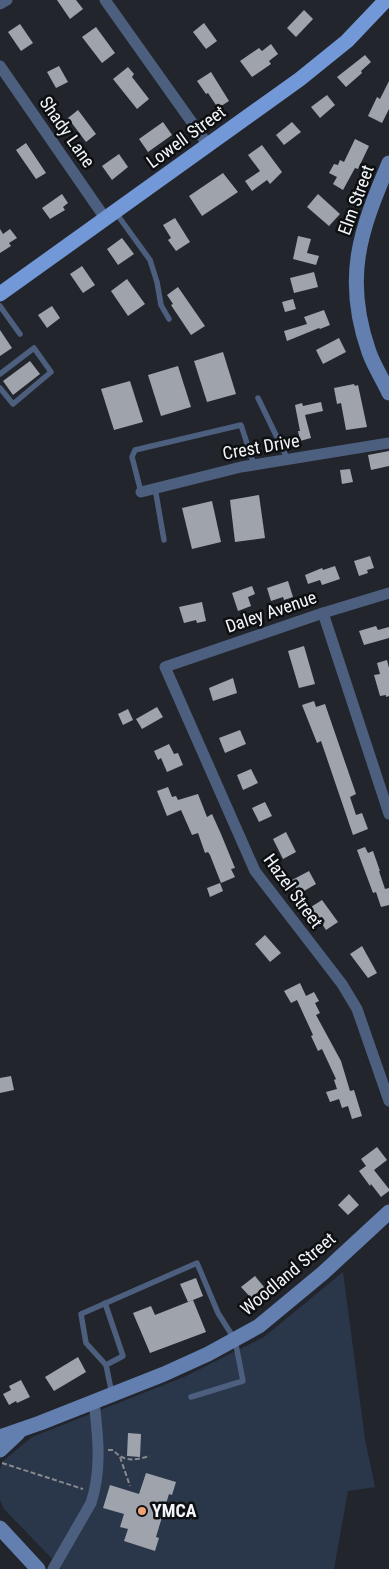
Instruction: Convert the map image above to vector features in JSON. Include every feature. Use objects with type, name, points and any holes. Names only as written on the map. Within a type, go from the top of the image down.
[{"type":"main road","name":"Lowell Street","points":[[0,294],[300,79],[346,40],[386,0]]},
{"type":"main road","name":"Elm Street","points":[[389,163],[365,222],[359,245],[356,290],[358,314],[370,354],[389,393]]},
{"type":"main road","name":"Woodland Street","points":[[0,1436],[21,1430],[164,1374],[259,1326],[323,1272],[389,1212]]},
{"type":"main road","name":"Woodland Street","points":[[0,1450],[21,1430]]},
{"type":"main road","points":[[0,1528],[38,1569]]},
{"type":"street","points":[[0,4],[7,0]]},
{"type":"street","points":[[105,0],[208,144]]},
{"type":"street","name":"Shady Lane","points":[[0,66],[110,215]]},
{"type":"street","name":"Crest Drive","points":[[141,492],[254,465],[389,442]]},
{"type":"street","name":"Daley Avenue","points":[[165,667],[323,613],[389,593]]},
{"type":"street","points":[[323,613],[389,814]]},
{"type":"street","name":"Hazel Street","points":[[165,667],[255,871],[342,984],[357,1009],[389,1101]]},
{"type":"street","points":[[53,1569],[91,1504],[95,1492],[98,1450],[94,1401]]},
{"type":"lane","points":[[110,215],[150,260],[158,282],[161,305],[169,319]]},
{"type":"lane","points":[[0,307],[20,334]]},
{"type":"lane","points":[[0,373],[34,348],[51,372],[13,404],[0,388]]},
{"type":"lane","points":[[258,398],[288,460]]},
{"type":"lane","points":[[141,492],[132,457],[135,450],[242,425],[254,465]]},
{"type":"lane","points":[[155,488],[164,540]]},
{"type":"lane","points":[[112,1394],[106,1365],[86,1343],[81,1314],[197,1264],[218,1314],[234,1340],[243,1381],[191,1396]]},
{"type":"lane","points":[[105,1303],[123,1356],[106,1365]]},
{"type":"path","points":[[98,1450],[113,1450],[120,1457],[128,1460],[150,1456]]},
{"type":"path","points":[[120,1457],[130,1486]]},
{"type":"path","points":[[0,1462],[95,1492]]},
{"type":"shaded area","name":"YMCA","points":[[343,1272],[365,1439],[375,1487],[348,1491],[334,1569],[62,1569],[4,1509],[0,1500],[0,1470],[3,1461],[32,1437],[184,1377],[264,1337]]},
{"type":"building","points":[[57,0],[76,0],[83,9],[70,19]]},
{"type":"building","points":[[304,10],[313,19],[296,37],[287,28]]},
{"type":"building","points":[[204,23],[217,41],[206,49],[193,32]]},
{"type":"building","points":[[20,24],[33,43],[21,51],[8,32]]},
{"type":"building","points":[[96,27],[115,53],[102,63],[82,37]]},
{"type":"building","points":[[271,44],[278,54],[269,61],[271,64],[252,77],[240,61],[259,48],[262,51]]},
{"type":"building","points":[[365,55],[371,62],[346,87],[337,77]]},
{"type":"building","points":[[59,66],[68,82],[56,88],[47,72]]},
{"type":"building","points":[[128,67],[134,74],[132,77],[149,99],[137,109],[113,79]]},
{"type":"building","points":[[211,72],[229,101],[218,108],[197,81]]},
{"type":"building","points":[[389,81],[389,109],[382,123],[368,116],[377,97],[380,99]]},
{"type":"building","points":[[327,95],[335,105],[320,118],[311,107]]},
{"type":"building","points":[[78,110],[96,134],[86,142],[68,118]]},
{"type":"building","points":[[163,122],[172,135],[148,152],[139,139]]},
{"type":"building","points":[[292,122],[301,132],[284,145],[276,135]]},
{"type":"building","points":[[355,139],[369,146],[358,169],[355,168],[343,190],[333,184],[337,177],[329,173],[334,164],[338,165],[340,160],[344,162]]},
{"type":"building","points":[[26,143],[46,173],[36,179],[16,150]]},
{"type":"building","points":[[262,145],[282,172],[270,184],[267,180],[252,191],[245,181],[260,171],[248,155]]},
{"type":"building","points":[[119,154],[128,167],[112,180],[102,166]]},
{"type":"building","points":[[223,173],[238,192],[202,216],[189,196]]},
{"type":"building","points":[[62,194],[68,203],[63,207],[65,210],[50,219],[42,208]]},
{"type":"building","points":[[318,194],[340,214],[329,226],[307,207]]},
{"type":"building","points":[[175,218],[190,242],[176,251],[168,240],[171,238],[163,225]]},
{"type":"building","points":[[0,229],[3,234],[10,229],[17,238],[9,243],[11,246],[0,253]]},
{"type":"building","points":[[298,236],[311,239],[307,253],[319,256],[316,265],[293,259]]},
{"type":"building","points":[[122,238],[134,254],[118,265],[107,249]]},
{"type":"building","points":[[82,266],[95,285],[83,293],[70,274]]},
{"type":"building","points":[[314,272],[318,287],[294,293],[290,278]]},
{"type":"building","points":[[127,279],[145,304],[128,316],[111,291]]},
{"type":"building","points":[[178,287],[205,326],[191,335],[171,305],[173,304],[167,295]]},
{"type":"building","points":[[293,299],[296,309],[285,312],[282,302]]},
{"type":"building","points":[[52,306],[60,318],[47,328],[38,315]]},
{"type":"building","points":[[324,310],[330,325],[287,341],[284,331],[307,324],[304,317]]},
{"type":"building","points":[[0,330],[12,348],[0,356]]},
{"type":"building","points":[[339,338],[346,352],[323,364],[316,350]]},
{"type":"building","points":[[223,352],[236,394],[207,402],[194,361]]},
{"type":"building","points":[[30,361],[40,374],[13,395],[3,381]]},
{"type":"building","points":[[178,366],[191,407],[161,416],[148,375]]},
{"type":"building","points":[[130,381],[143,422],[114,430],[101,389]]},
{"type":"building","points":[[354,384],[355,386],[358,385],[367,427],[346,430],[341,403],[337,404],[334,388]]},
{"type":"building","points":[[321,402],[323,411],[305,415],[311,438],[300,441],[295,405],[302,403],[303,406]]},
{"type":"building","points":[[389,451],[389,466],[371,470],[368,455]]},
{"type":"building","points":[[350,469],[353,482],[342,484],[340,470]]},
{"type":"building","points":[[259,495],[265,538],[235,542],[230,500]]},
{"type":"building","points":[[212,501],[221,542],[192,549],[182,508]]},
{"type":"building","points":[[370,556],[374,568],[367,570],[368,573],[359,576],[354,561]]},
{"type":"building","points":[[335,566],[340,579],[322,585],[320,580],[308,584],[305,575],[322,568],[323,570]]},
{"type":"building","points":[[288,581],[293,597],[284,600],[283,597],[271,601],[267,588]]},
{"type":"building","points":[[252,586],[255,594],[248,597],[251,606],[238,611],[232,593]]},
{"type":"building","points":[[202,602],[206,621],[197,623],[196,620],[184,623],[179,607]]},
{"type":"building","points":[[376,626],[378,630],[389,627],[389,638],[364,645],[359,631]]},
{"type":"building","points":[[304,646],[315,684],[299,688],[288,651]]},
{"type":"building","points":[[387,660],[389,668],[389,696],[386,697],[386,695],[380,696],[374,675],[380,674],[377,663]]},
{"type":"building","points":[[233,678],[237,693],[213,701],[209,688]]},
{"type":"building","points":[[314,701],[316,707],[325,704],[356,794],[350,797],[356,815],[362,813],[368,829],[353,835],[321,741],[317,743],[302,705]]},
{"type":"building","points":[[157,707],[163,717],[142,729],[136,719]]},
{"type":"building","points":[[128,709],[133,720],[123,725],[118,714]]},
{"type":"building","points":[[240,730],[246,744],[225,753],[219,738]]},
{"type":"building","points":[[169,744],[174,754],[178,753],[183,765],[167,772],[161,758],[158,760],[154,751]]},
{"type":"building","points":[[251,769],[258,783],[243,790],[237,775]]},
{"type":"building","points":[[168,787],[172,797],[176,796],[178,800],[198,794],[207,817],[212,814],[221,834],[235,868],[231,869],[235,877],[221,883],[210,855],[208,852],[205,853],[198,833],[192,835],[181,810],[167,816],[157,791]]},
{"type":"building","points":[[265,802],[272,816],[259,822],[252,808]]},
{"type":"building","points":[[286,832],[296,852],[283,859],[273,839]]},
{"type":"building","points":[[365,847],[368,853],[373,851],[385,889],[389,888],[389,905],[381,907],[376,892],[373,893],[357,850]]},
{"type":"building","points":[[309,871],[316,884],[299,894],[292,880]]},
{"type":"building","points":[[220,883],[223,891],[210,897],[207,888]]},
{"type":"building","points":[[322,900],[338,922],[326,930],[311,907]]},
{"type":"building","points":[[265,935],[281,953],[270,962],[255,944]]},
{"type":"building","points":[[362,946],[377,973],[368,978],[350,954]]},
{"type":"building","points":[[300,983],[306,996],[314,992],[319,1001],[315,1003],[320,1013],[316,1015],[341,1061],[350,1091],[354,1090],[362,1116],[352,1119],[348,1106],[342,1108],[339,1099],[330,1102],[326,1092],[337,1089],[334,1080],[336,1079],[322,1049],[318,1051],[297,1000],[291,1003],[284,991]]},
{"type":"building","points":[[11,1076],[14,1090],[0,1093],[0,1078]]},
{"type":"building","points":[[377,1147],[387,1160],[374,1170],[389,1189],[381,1197],[359,1171],[366,1166],[361,1159]]},
{"type":"building","points":[[349,1194],[359,1205],[348,1215],[338,1205]]},
{"type":"building","points":[[255,1276],[264,1287],[251,1298],[241,1287]]},
{"type":"building","points":[[196,1278],[203,1296],[188,1302],[180,1284]]},
{"type":"building","points":[[193,1300],[206,1332],[150,1353],[133,1313],[151,1306],[155,1315]]},
{"type":"building","points":[[78,1357],[86,1372],[54,1391],[45,1377]]},
{"type":"building","points":[[21,1380],[30,1397],[9,1405],[3,1394],[11,1390],[9,1386]]},
{"type":"building","points":[[128,1433],[141,1434],[140,1457],[127,1456]]},
{"type":"building","points":[[146,1473],[176,1482],[172,1495],[169,1494],[156,1537],[159,1538],[155,1551],[124,1541],[128,1529],[120,1527],[124,1514],[103,1508],[110,1485],[139,1494]]},
{"type":"place","name":"YMCA","points":[[142,1511]]}]
